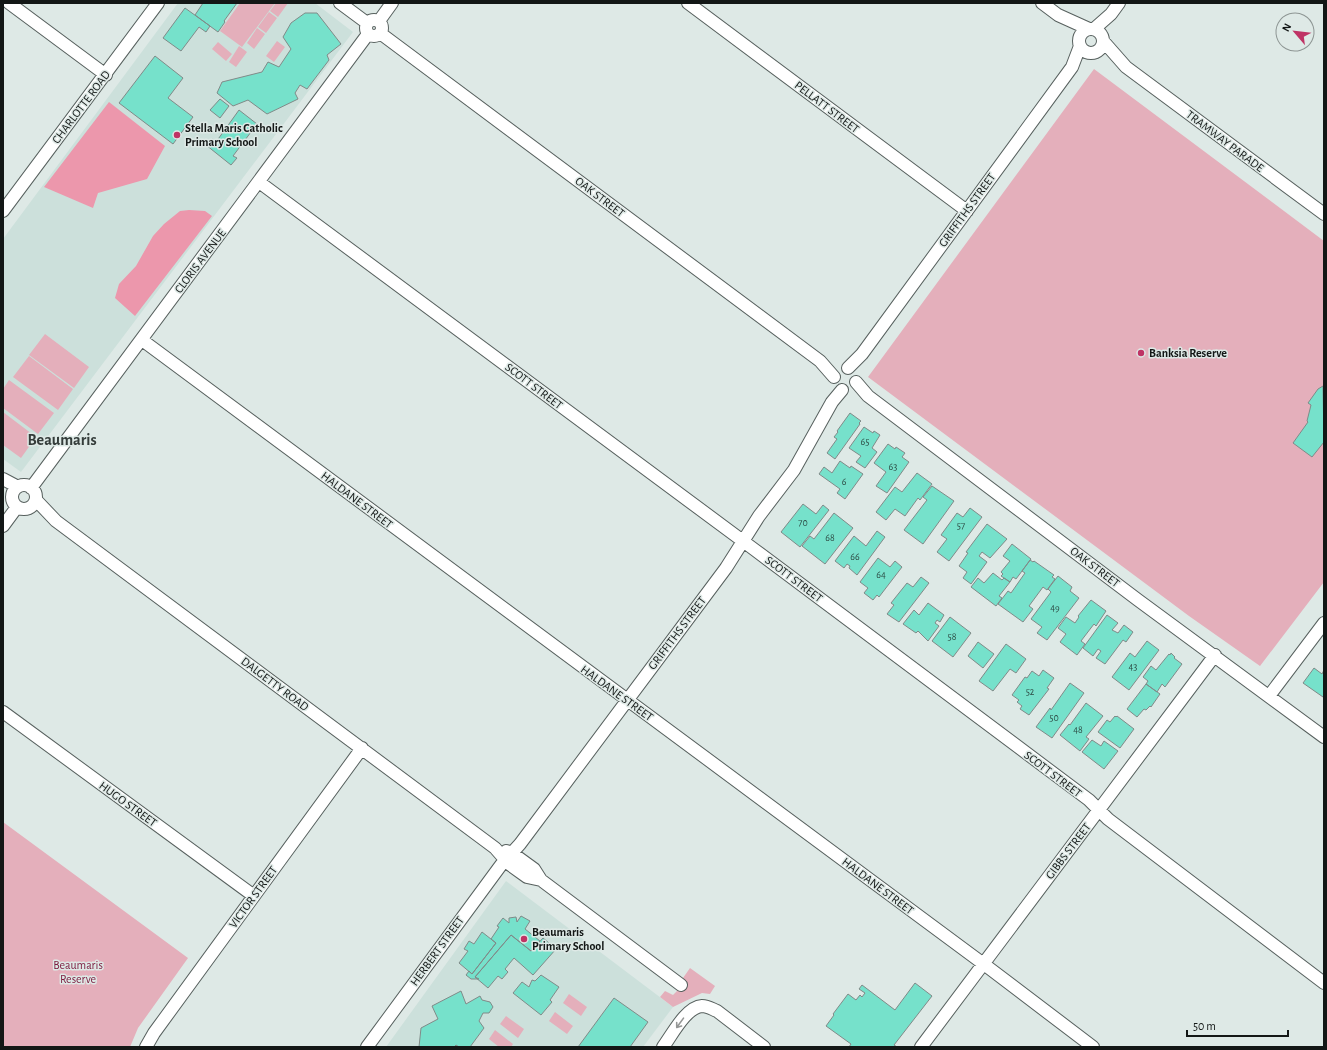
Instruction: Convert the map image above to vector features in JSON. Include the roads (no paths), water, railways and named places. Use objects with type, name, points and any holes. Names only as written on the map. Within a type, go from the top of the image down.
[{"type":"street","points":[[9,3],[106,74]]},
{"type":"street","name":"CHARLOTTE ROAD","points":[[3,211],[158,3]]},
{"type":"street","name":"OAK STREET","points":[[340,3],[1324,737]]},
{"type":"street","name":"CLORIS AVENUE","points":[[31,488],[392,3]]},
{"type":"street","name":"PELLATT STREET","points":[[688,3],[967,211]]},
{"type":"street","name":"TRAMWAY PARADE","points":[[1042,3],[1058,15],[1097,34],[1126,67]]},
{"type":"street","points":[[1097,34],[1082,33],[1085,48],[1100,49],[1097,34],[1119,3]]},
{"type":"street","name":"TRAMWAY PARADE","points":[[1058,15],[1085,48],[1126,67],[1324,214]]},
{"type":"street","name":"GRIFFITHS STREET","points":[[509,856],[726,568],[759,516],[794,470],[845,379],[862,354],[1085,48]]},
{"type":"street","name":"SCOTT STREET","points":[[259,182],[1089,800],[1098,810],[1324,983]]},
{"type":"street","name":"HALDANE STREET","points":[[142,340],[1093,1047]]},
{"type":"street","points":[[3,479],[15,491]]},
{"type":"street","points":[[3,485],[15,491]]},
{"type":"street","points":[[3,526],[27,505],[35,493],[31,488],[25,485],[15,491],[13,502],[27,505]]},
{"type":"street","name":"DALGETTY ROAD","points":[[27,505],[56,521],[495,848],[509,856],[509,864],[527,877],[541,880],[681,985]]},
{"type":"street","points":[[1269,696],[1324,623]]},
{"type":"street","name":"GIBBS STREET","points":[[921,1047],[1215,655]]},
{"type":"street","name":"HUGO STREET","points":[[3,712],[254,896]]},
{"type":"street","name":"VICTOR STREET","points":[[146,1047],[154,1033],[362,748]]},
{"type":"street","name":"HERBERT STREET","points":[[367,1047],[496,871],[509,856]]},
{"type":"street","points":[[663,1047],[687,1013],[695,1007],[703,1006],[717,1011],[764,1047]]},
{"type":"place","name":"Stella Maris Catholic Primary School","points":[[177,135]]},
{"type":"place","name":"Banksia Reserve","points":[[1141,353]]},
{"type":"place","name":"Beaumaris Primary School","points":[[524,939]]},
{"type":"district","name":"Beaumaris","points":[[62,440]]},
{"type":"park label","name":"Beaumaris Reserve","points":[[78,972]]}]
